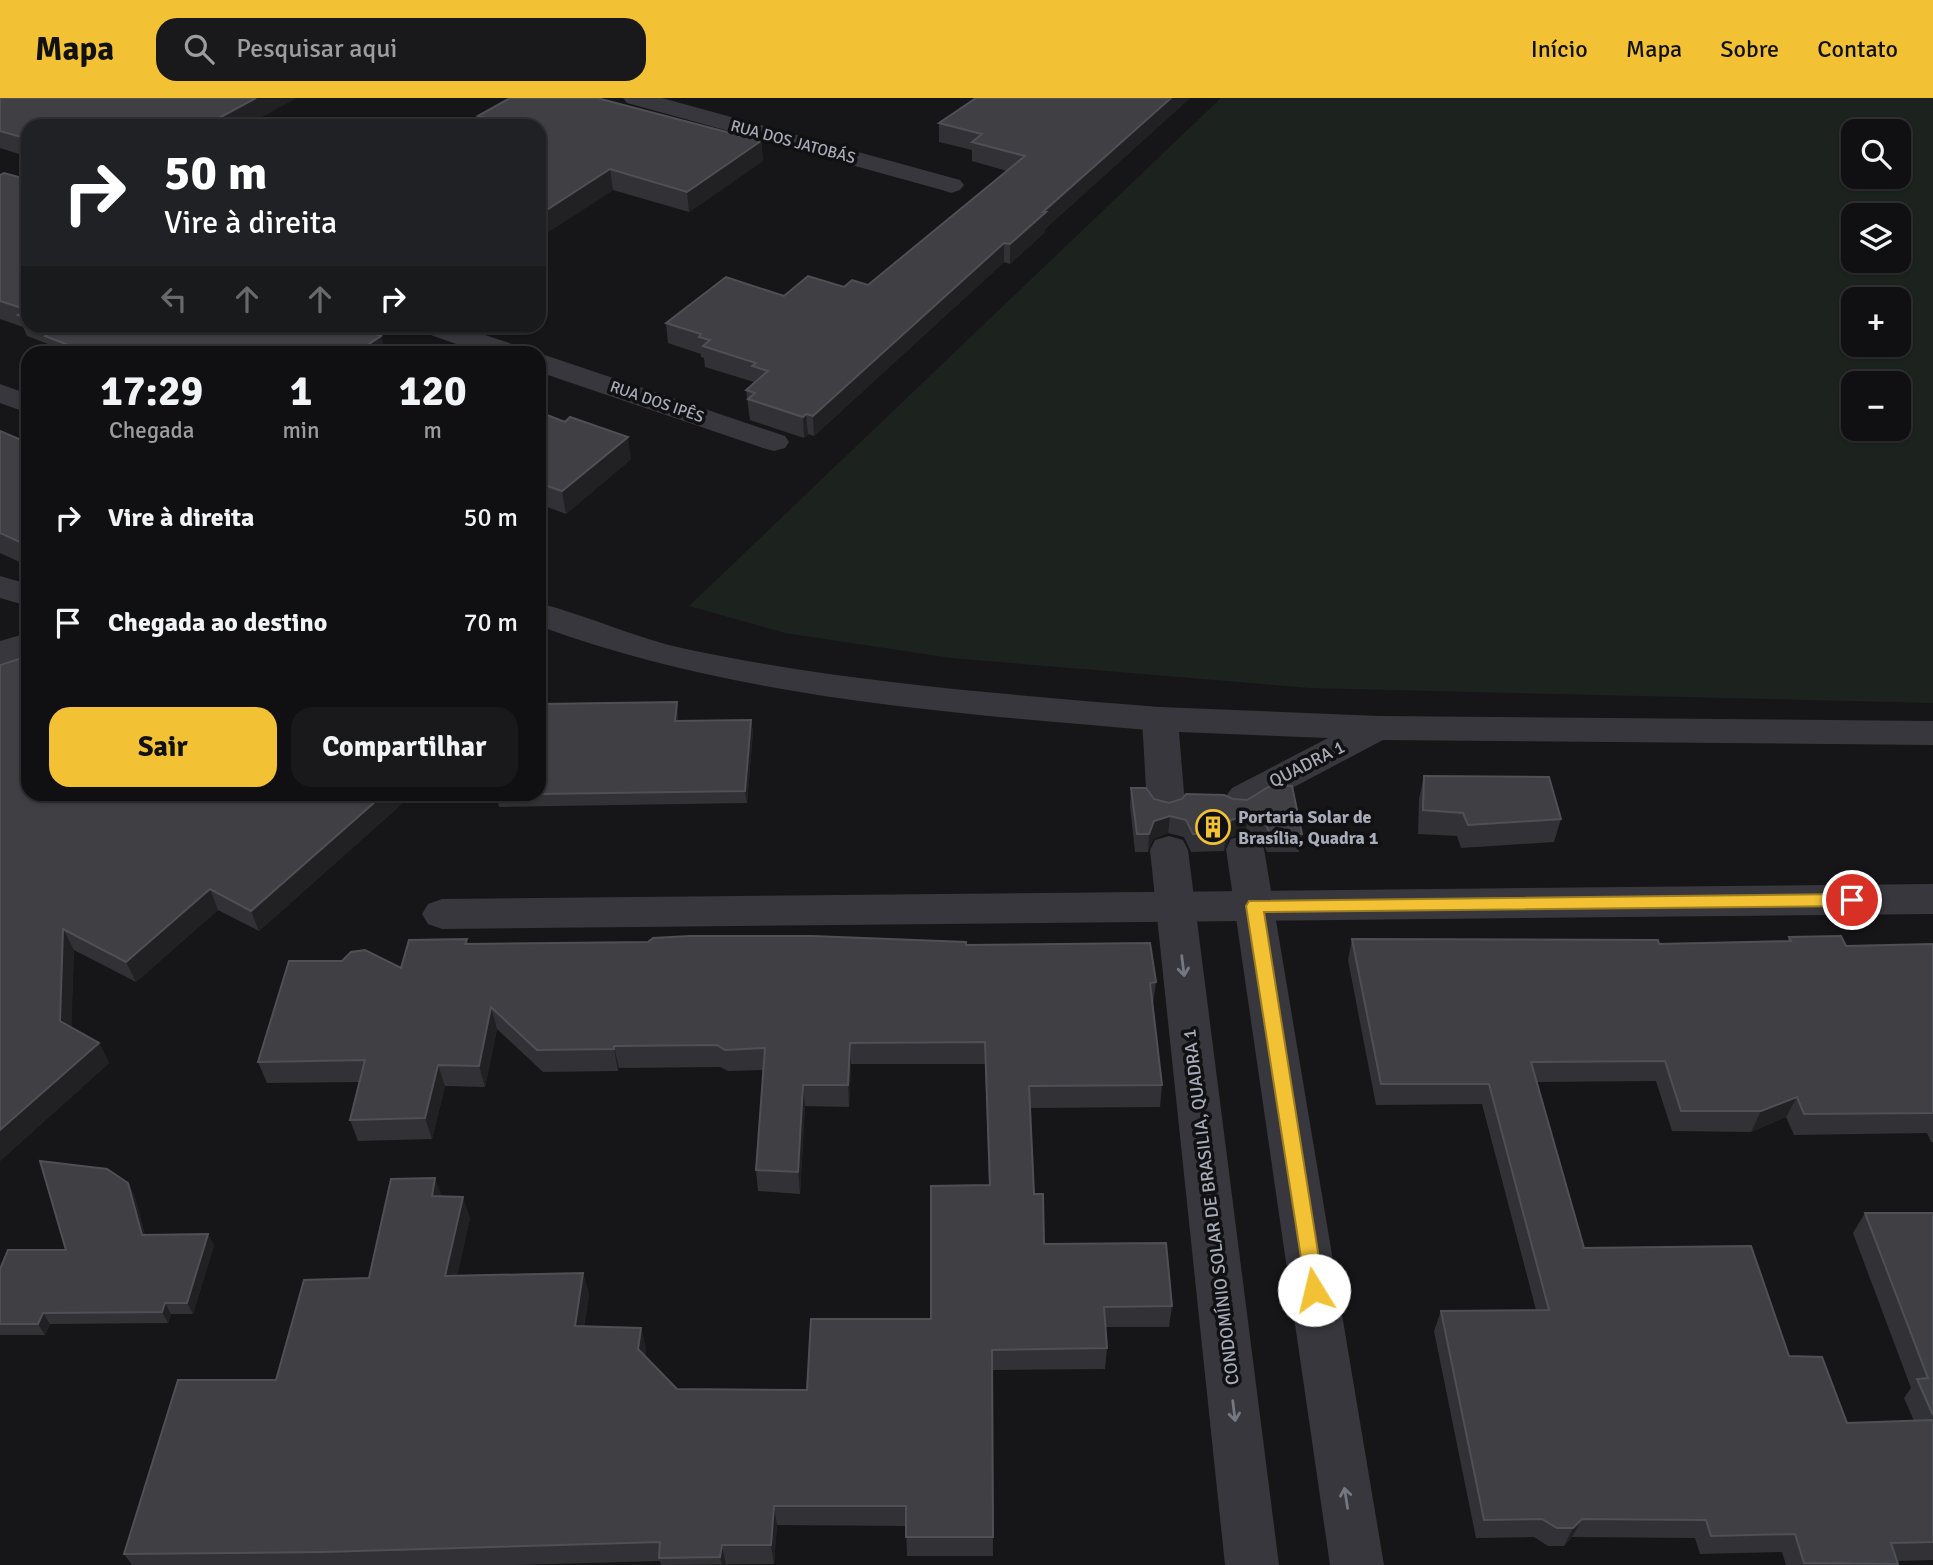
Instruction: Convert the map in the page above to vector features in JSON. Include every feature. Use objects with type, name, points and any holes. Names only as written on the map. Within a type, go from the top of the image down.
[{"type":"street","name":"RUA DOS JATOBÁS","points":[[635,98],[951,185]]},
{"type":"street","points":[[452,333],[491,346]]},
{"type":"street","name":"RUA DOS IPÊS","points":[[546,364],[774,442]]},
{"type":"street","points":[[0,393],[21,401]]},
{"type":"street","points":[[0,586],[21,594]]},
{"type":"street","points":[[546,617],[608,639],[684,660],[800,680],[938,700],[1160,719],[1379,728],[1933,733]]},
{"type":"street","points":[[0,653],[21,646]]},
{"type":"street","name":"QUADRA 1","points":[[1160,719],[1166,800],[1242,801],[1379,728]]},
{"type":"street","points":[[1245,849],[1357,1565]]},
{"type":"street","name":"CONDOMÍNIO SOLAR DE BRASILIA, QUADRA 1","points":[[1169,850],[1252,1565]]},
{"type":"street","points":[[442,914],[1933,899]]},
{"type":"shaded area","points":[[1221,98],[1933,98],[1933,703],[1310,688],[951,658],[785,633],[689,606]]},
{"type":"building","points":[[0,98],[256,98],[217,119],[21,119],[21,137],[0,131]]},
{"type":"building","points":[[510,98],[597,98],[761,141],[687,192],[610,169],[546,210],[546,119],[489,119],[478,116]]},
{"type":"building","points":[[976,98],[1171,98],[1010,244],[1004,243],[813,416],[806,414],[803,417],[748,399],[755,393],[746,390],[768,371],[752,366],[756,363],[703,346],[710,340],[699,337],[701,334],[666,323],[726,277],[784,296],[808,276],[844,287],[852,280],[868,285],[1025,156],[972,142],[982,134],[939,123]]},
{"type":"building","points":[[4,173],[21,178],[21,308],[0,301],[0,175]]},
{"type":"building","points":[[50,333],[373,333],[381,336],[366,346],[71,346],[45,336]]},
{"type":"building","points":[[546,416],[565,422],[570,417],[628,437],[562,491],[546,485]]},
{"type":"building","points":[[0,431],[21,440],[21,543],[0,533]]},
{"type":"building","points":[[21,658],[21,801],[376,801],[251,911],[210,889],[126,962],[63,929],[60,1021],[99,1043],[0,1130],[0,665]]},
{"type":"building","points":[[677,702],[675,721],[751,720],[745,791],[546,794],[546,704]]},
{"type":"building","points":[[1424,776],[1549,777],[1561,819],[1468,825],[1463,813],[1423,810]]},
{"type":"building","points":[[1270,786],[1292,786],[1302,834],[1270,834],[1264,820],[1248,815],[1231,820],[1226,834],[1193,834],[1186,820],[1170,816],[1154,821],[1149,834],[1137,834],[1131,788],[1146,788],[1154,799],[1169,803],[1182,799],[1186,794],[1224,795],[1247,800]]},
{"type":"building","points":[[812,936],[966,942],[966,945],[1150,943],[1156,982],[1150,983],[1162,1085],[1029,1086],[1034,1194],[1043,1194],[1044,1244],[1166,1243],[1172,1306],[1104,1307],[1107,1348],[992,1350],[993,1537],[906,1537],[906,1506],[774,1506],[771,1545],[722,1545],[720,1557],[659,1558],[660,1542],[323,1552],[124,1554],[178,1380],[276,1380],[304,1280],[369,1278],[391,1179],[435,1178],[432,1196],[463,1197],[445,1276],[583,1273],[575,1326],[641,1328],[638,1349],[677,1389],[807,1390],[811,1319],[931,1319],[931,1186],[990,1185],[985,1042],[850,1043],[848,1085],[803,1085],[798,1172],[756,1170],[765,1048],[725,1050],[717,1045],[537,1050],[491,1007],[479,1066],[438,1065],[425,1118],[350,1120],[365,1060],[258,1062],[289,961],[342,961],[351,952],[365,950],[401,968],[409,940],[467,939],[465,944],[648,942],[653,938]]},
{"type":"building","points":[[1841,936],[1846,946],[1933,944],[1933,1113],[1804,1114],[1797,1097],[1761,1111],[1681,1111],[1665,1061],[1531,1062],[1584,1248],[1751,1246],[1789,1356],[1822,1357],[1847,1423],[1933,1420],[1933,1542],[1891,1543],[1898,1564],[1804,1563],[1795,1534],[1711,1536],[1706,1520],[1582,1519],[1573,1528],[1557,1528],[1542,1519],[1484,1520],[1441,1311],[1549,1310],[1489,1084],[1381,1084],[1352,939],[1658,940],[1659,944],[1791,941],[1789,937]]},
{"type":"building","points":[[40,1161],[107,1169],[128,1183],[142,1235],[208,1234],[187,1303],[165,1303],[162,1312],[43,1313],[38,1324],[0,1324],[0,1269],[8,1250],[66,1250]]},
{"type":"building","points":[[1865,1213],[1933,1213],[1933,1415],[1917,1379],[1928,1378]]},
{"type":"place","name":"Portaria Solar de Brasília, Quadra 1","points":[[1213,827]]},
{"type":"route","points":[[1314,1290],[1255,906],[1852,900]]}]
